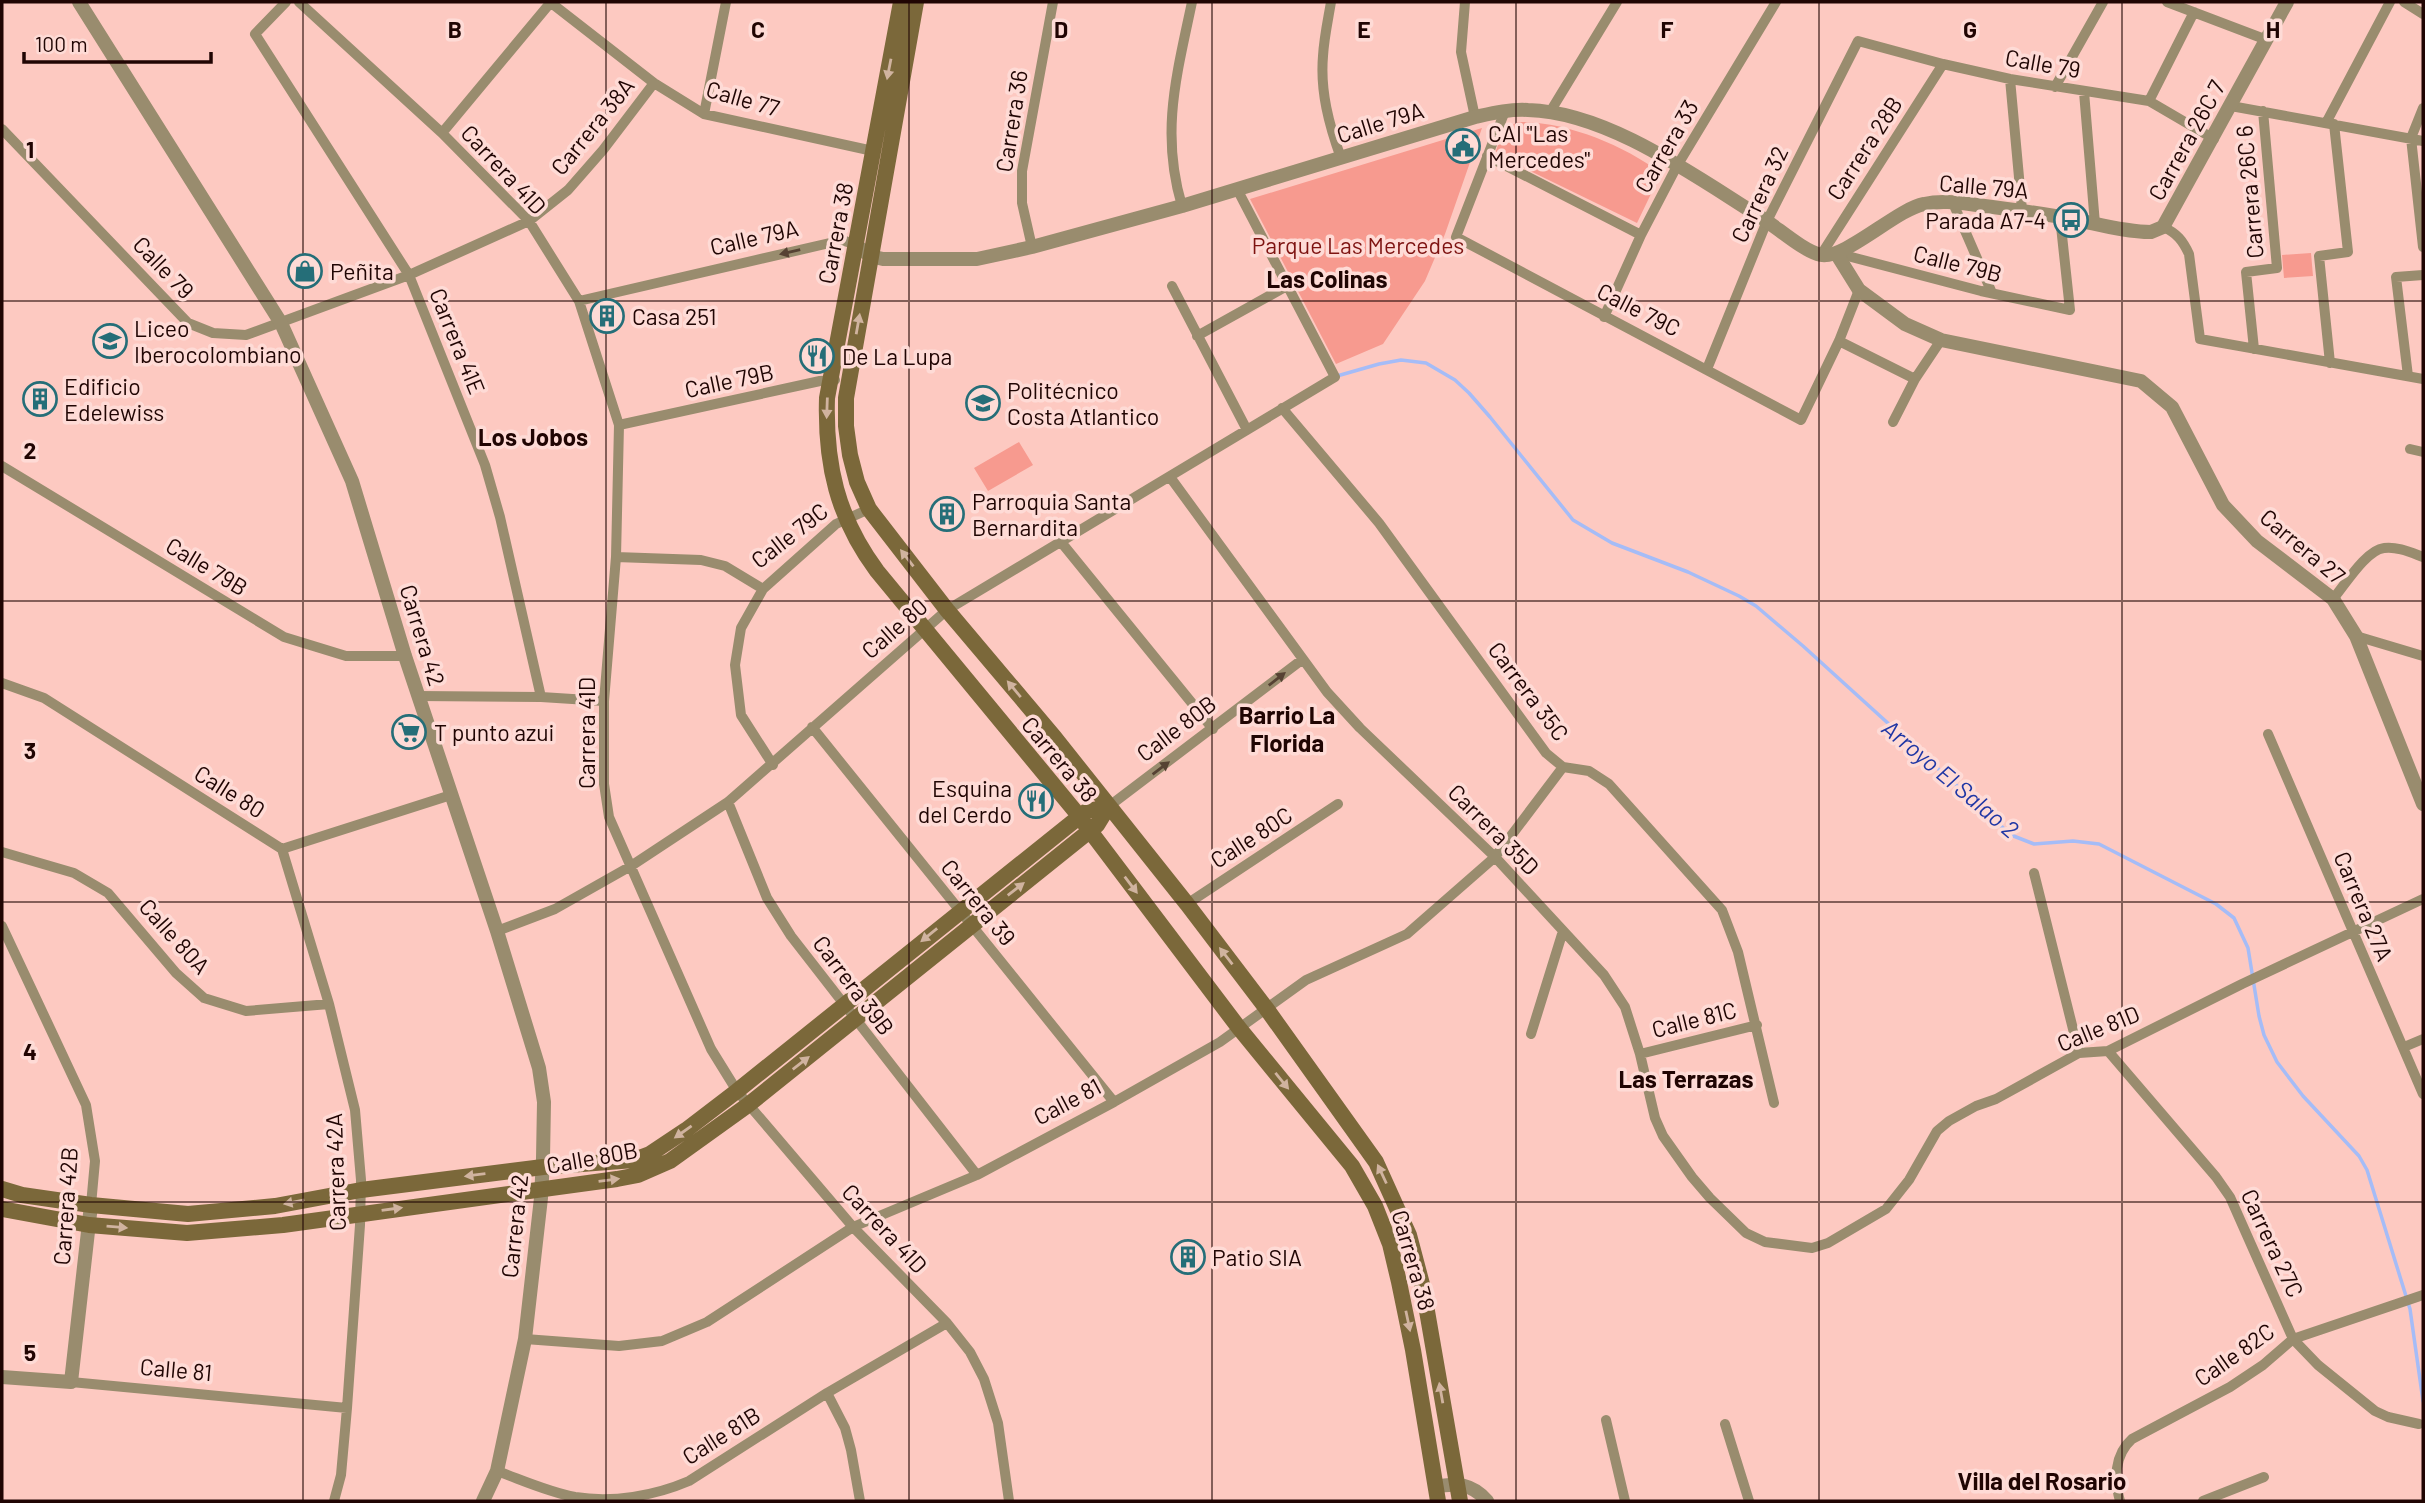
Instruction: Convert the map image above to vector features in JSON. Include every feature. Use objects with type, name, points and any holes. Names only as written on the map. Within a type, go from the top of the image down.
[{"type":"main road","name":"Carrera 38","points":[[901,2],[829,380],[826,429],[836,491],[846,519],[859,546],[924,630],[1079,817],[1239,1028],[1352,1167],[1375,1206],[1390,1244],[1413,1350],[1437,1494]]},
{"type":"main road","name":"Carrera 38","points":[[916,2],[846,398],[846,426],[857,482],[869,509],[947,610],[1055,738],[1186,904],[1266,1008],[1376,1162],[1409,1235],[1423,1288],[1460,1501]]},
{"type":"main road","name":"Calle 80B","points":[[2,1189],[22,1195],[91,1205],[188,1214],[275,1206],[361,1190],[543,1167],[634,1160],[650,1154],[686,1130],[737,1091],[1087,811],[1108,807]]},
{"type":"main road","name":"Calle 80B","points":[[2,1209],[89,1225],[187,1233],[283,1225],[617,1179],[652,1170],[670,1161],[748,1105],[855,1021],[1090,831],[1108,807]]},
{"type":"street","name":"Carrera 42","points":[[79,2],[281,323],[352,481],[405,656],[497,931],[539,1068],[544,1102],[542,1188],[525,1339],[497,1471],[483,1501]]},
{"type":"street","name":"Carrera 41E","points":[[286,2],[255,34],[409,275],[485,465],[500,517],[541,697]]},
{"type":"street","name":"Carrera 41D","points":[[299,2],[442,133],[528,221],[579,301],[619,425],[616,557],[604,701],[604,784],[610,817],[711,1049],[737,1091],[853,1227],[947,1323],[970,1352],[984,1379],[998,1423],[1009,1501]]},
{"type":"street","points":[[442,133],[550,2]]},
{"type":"street","name":"Calle 77","points":[[550,2],[654,83],[705,114],[873,151]]},
{"type":"street","points":[[705,114],[726,2]]},
{"type":"street","name":"Carrera 36","points":[[1032,247],[1022,203],[1021,171],[1053,2]]},
{"type":"street","points":[[1182,205],[1174,169],[1170,121],[1192,2]]},
{"type":"street","points":[[1331,2],[1323,56],[1323,85],[1327,117],[1341,158]]},
{"type":"street","points":[[1465,2],[1461,52],[1475,117]]},
{"type":"street","points":[[1550,112],[1618,2]]},
{"type":"street","name":"Carrera 33","points":[[1604,317],[1641,235],[1677,166],[1776,2]]},
{"type":"street","points":[[2055,87],[2103,2]]},
{"type":"street","points":[[2167,2],[2267,40]]},
{"type":"street","name":"Carrera 26C 7","points":[[2254,349],[2200,339],[2189,254],[2183,241],[2174,232],[2163,227],[2214,139],[2287,2]]},
{"type":"street","points":[[2330,363],[2319,256],[2348,252],[2330,124],[2390,2]]},
{"type":"street","points":[[2404,2],[2421,9]]},
{"type":"street","points":[[2149,101],[2194,12]]},
{"type":"street","name":"Calle 79","points":[[1858,41],[2010,79],[2149,101],[2214,139]]},
{"type":"street","name":"Carrera 32","points":[[1707,369],[1767,222],[1858,41]]},
{"type":"street","name":"Carrera 28B","points":[[1821,255],[1943,64]]},
{"type":"street","points":[[2010,79],[2022,210]]},
{"type":"street","name":"Carrera 38A","points":[[528,221],[568,190],[603,150],[654,83]]},
{"type":"street","points":[[2084,92],[2095,224]]},
{"type":"street","points":[[2231,106],[2423,141]]},
{"type":"street","points":[[2423,108],[2411,138],[2423,247]]},
{"type":"street","points":[[1505,111],[1487,156],[1641,235]]},
{"type":"street","name":"Calle 79A","points":[[870,256],[894,259],[977,259],[1032,247],[1475,117],[1505,111],[1550,112],[1585,121],[1622,136],[1677,166],[1791,239],[1821,255],[1836,253],[1920,204],[1953,202],[2022,210],[2142,232],[2163,227]]},
{"type":"street","name":"Carrera 26C 6","points":[[2254,349],[2246,272],[2277,268],[2263,111]]},
{"type":"street","name":"Calle 79","points":[[2,129],[188,323],[213,333],[246,335],[281,323],[409,275],[528,221]]},
{"type":"street","name":"Calle 79C","points":[[1487,156],[1457,237],[1604,317],[1801,420],[1839,341]]},
{"type":"street","points":[[1198,336],[1287,286],[1237,189]]},
{"type":"street","points":[[1953,202],[1992,293]]},
{"type":"street","name":"Calle 79B","points":[[1836,253],[2070,310],[2060,217]]},
{"type":"street","name":"Calle 79A","points":[[579,301],[834,242],[845,241],[856,245]]},
{"type":"street","points":[[856,245],[870,256]]},
{"type":"street","points":[[1836,253],[1859,290],[1905,324],[1941,340],[1914,379],[1893,422]]},
{"type":"street","points":[[2408,376],[2396,277],[2423,275]]},
{"type":"street","points":[[1172,286],[1247,430]]},
{"type":"street","name":"Calle 80","points":[[497,931],[555,909],[631,866],[728,802],[947,610],[1335,377],[1287,286]]},
{"type":"street","points":[[1859,290],[1839,341],[1914,379]]},
{"type":"street","name":"Carrera 27","points":[[1941,340],[2141,381],[2172,407],[2223,505],[2257,541],[2333,599],[2356,636],[2423,804]]},
{"type":"street","points":[[2254,349],[2423,379]]},
{"type":"street","name":"Calle 79B","points":[[619,425],[829,380],[849,379]]},
{"type":"street","name":"Carrera 35C","points":[[1282,408],[1379,523],[1546,753],[1563,767],[1589,771],[1609,784],[1722,910],[1738,952],[1774,1103]]},
{"type":"street","points":[[2410,449],[2423,452]]},
{"type":"street","name":"Calle 79B","points":[[2,466],[284,637],[346,656],[405,656]]},
{"type":"street","name":"Carrera 35D","points":[[1170,477],[1326,692],[1360,728],[1496,857],[1604,975],[1625,1007],[1663,1136],[1692,1177],[1746,1233]]},
{"type":"street","name":"Calle 79C","points":[[616,557],[701,560],[726,566],[763,589],[836,524],[869,509]]},
{"type":"street","points":[[1061,542],[1213,729]]},
{"type":"street","points":[[2333,599],[2369,555],[2383,548],[2398,549],[2423,557]]},
{"type":"street","points":[[763,589],[741,628],[734,665],[741,715],[773,765]]},
{"type":"street","points":[[2356,636],[2423,656]]},
{"type":"street","name":"Calle 80B","points":[[1108,807],[1303,659]]},
{"type":"street","name":"Calle 80","points":[[2,683],[44,698],[282,849]]},
{"type":"street","points":[[418,696],[541,697],[604,701]]},
{"type":"street","name":"Carrera 39","points":[[812,727],[1114,1102]]},
{"type":"street","name":"Carrera 27A","points":[[2268,734],[2423,1094]]},
{"type":"street","name":"Calle 81","points":[[525,1339],[619,1346],[662,1341],[707,1322],[853,1227],[977,1175],[1114,1102],[1220,1042],[1306,980],[1407,934],[1496,857],[1563,767]]},
{"type":"street","points":[[282,849],[451,795]]},
{"type":"street","name":"Carrera 39B","points":[[728,802],[767,898],[791,936],[977,1175]]},
{"type":"street","name":"Calle 80C","points":[[1186,904],[1338,804]]},
{"type":"street","name":"Carrera 42A","points":[[282,849],[329,1003],[355,1110],[361,1213],[341,1475],[334,1501]]},
{"type":"street","name":"Calle 80A","points":[[2,852],[74,873],[108,893],[176,973],[204,998],[246,1011],[329,1003]]},
{"type":"street","points":[[2034,873],[2079,1053]]},
{"type":"street","name":"Calle 81D","points":[[1746,1233],[1765,1242],[1788,1246],[1812,1248],[1828,1243],[1886,1209],[1909,1180],[1937,1130],[1949,1121],[2079,1053],[2108,1051],[2423,899]]},
{"type":"street","name":"Carrera 42B","points":[[2,926],[86,1105],[95,1161],[71,1382]]},
{"type":"street","points":[[1531,1034],[1563,931]]},
{"type":"street","name":"Calle 81C","points":[[1640,1054],[1757,1025]]},
{"type":"street","points":[[2404,1047],[2423,1039]]},
{"type":"street","name":"Carrera 27C","points":[[2108,1051],[2230,1197],[2293,1339],[2318,1365],[2375,1411],[2418,1424]]},
{"type":"street","name":"Calle 82C","points":[[2120,1501],[2116,1481],[2120,1456],[2132,1439],[2230,1387],[2263,1365],[2293,1339],[2421,1296]]},
{"type":"street","name":"Calle 81B","points":[[497,1471],[576,1498],[640,1499],[663,1492],[689,1481],[827,1393],[947,1323]]},
{"type":"street","name":"Calle 81","points":[[2,1377],[347,1408]]},
{"type":"street","points":[[827,1393],[848,1439],[860,1501]]},
{"type":"street","points":[[1606,1420],[1625,1501]]},
{"type":"street","points":[[1725,1424],[1749,1501]]},
{"type":"street","points":[[2203,1501],[2264,1477]]},
{"type":"street","points":[[1437,1494],[1457,1483],[1465,1485],[1487,1501]]},
{"type":"green space","points":[[1517,122],[1554,125],[1592,136],[1646,162],[1661,173],[1637,223],[1495,154],[1502,132]]},
{"type":"green space","name":"Parque Las Mercedes","points":[[1482,128],[1445,234],[1425,281],[1383,344],[1336,364],[1250,199]]},
{"type":"green space","points":[[2311,253],[2313,276],[2284,278],[2282,255]]},
{"type":"green space","points":[[1019,442],[1033,465],[988,491],[974,468]]},
{"type":"waterway","name":"Arroyo El Salao 2","points":[[1337,376],[1401,360],[1426,363],[1455,380],[1490,417],[1573,520],[1612,543],[1688,572],[1756,606],[2011,835],[2034,844],[2073,841],[2099,844],[2216,904],[2234,918],[2248,948],[2259,1016],[2264,1035],[2277,1062],[2303,1096],[2359,1156],[2367,1170],[2410,1309],[2423,1401]]},
{"type":"place","name":"CAI \"Las Mercedes\"","points":[[1463,146]]},
{"type":"place","name":"Parada A7-4","points":[[2071,220]]},
{"type":"place","name":"Peñita","points":[[305,271]]},
{"type":"place","name":"Casa 251","points":[[607,316]]},
{"type":"place","name":"Liceo Iberocolombiano","points":[[110,341]]},
{"type":"place","name":"De La Lupa","points":[[817,356]]},
{"type":"place","name":"Edificio Edelewiss","points":[[40,399]]},
{"type":"place","name":"Politécnico Costa Atlantico","points":[[983,403]]},
{"type":"place","name":"Parroquia Santa Bernardita","points":[[947,514]]},
{"type":"place","name":"T punto azui","points":[[409,732]]},
{"type":"place","name":"Esquina del Cerdo","points":[[1036,801]]},
{"type":"place","name":"Patio SIA","points":[[1188,1257]]},
{"type":"district","name":"Las Colinas","points":[[1327,278]]},
{"type":"district","name":"Los Jobos","points":[[533,436]]},
{"type":"district","name":"Barrio La Florida","points":[[1287,728]]},
{"type":"district","name":"Las Terrazas","points":[[1686,1078]]},
{"type":"district","name":"Villa del Rosario","points":[[2042,1480]]}]
